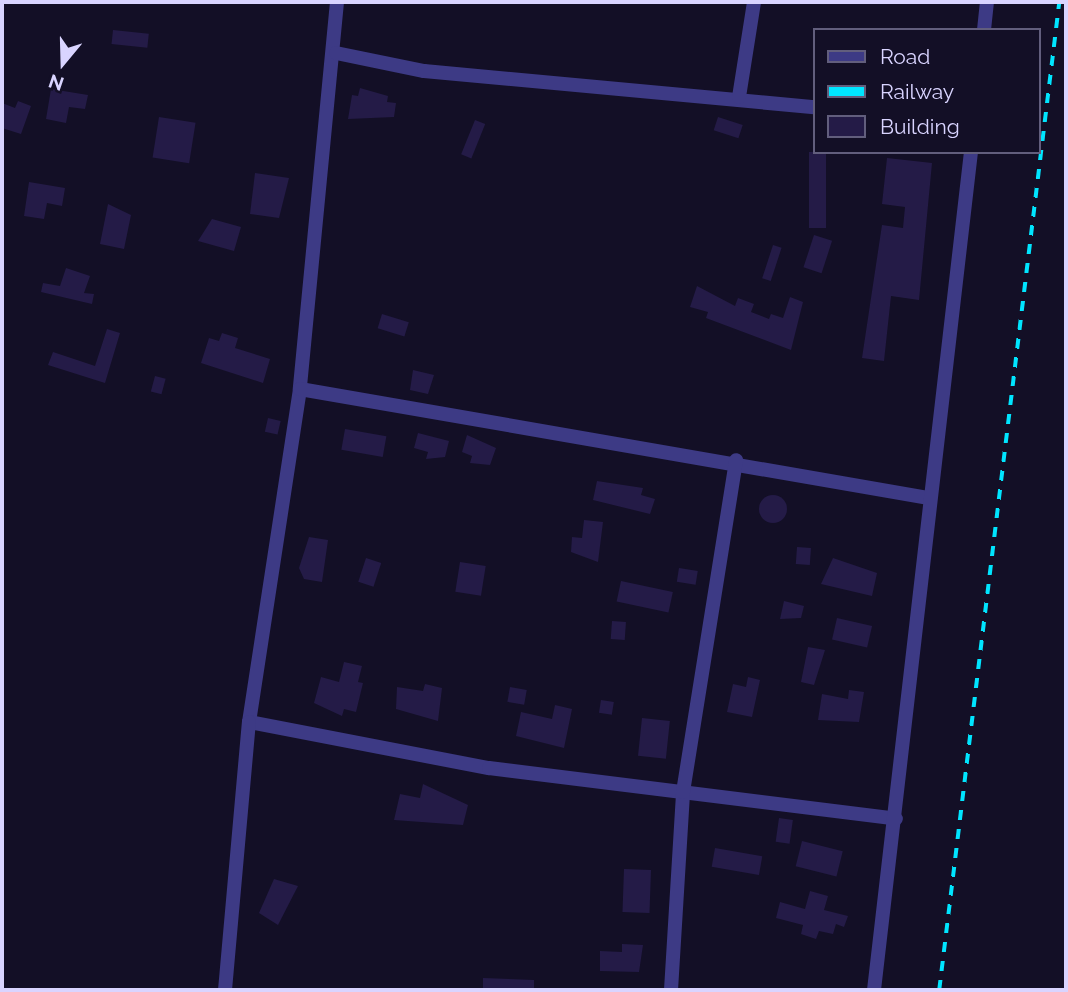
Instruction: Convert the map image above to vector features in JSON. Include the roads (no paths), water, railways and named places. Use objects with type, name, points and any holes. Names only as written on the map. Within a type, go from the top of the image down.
[{"type":"street","points":[[225,990],[249,722],[300,388],[337,53],[337,2]]},
{"type":"street","points":[[739,97],[754,2]]},
{"type":"street","points":[[984,28],[987,2]]},
{"type":"street","points":[[337,53],[424,71],[739,97],[813,107]]},
{"type":"street","points":[[874,990],[896,819],[928,498],[971,154]]},
{"type":"street","points":[[300,388],[736,460],[928,498]]},
{"type":"street","points":[[671,990],[684,792],[736,460]]},
{"type":"street","points":[[249,722],[489,768],[896,819]]},
{"type":"railway","points":[[939,990],[1059,2]]}]
